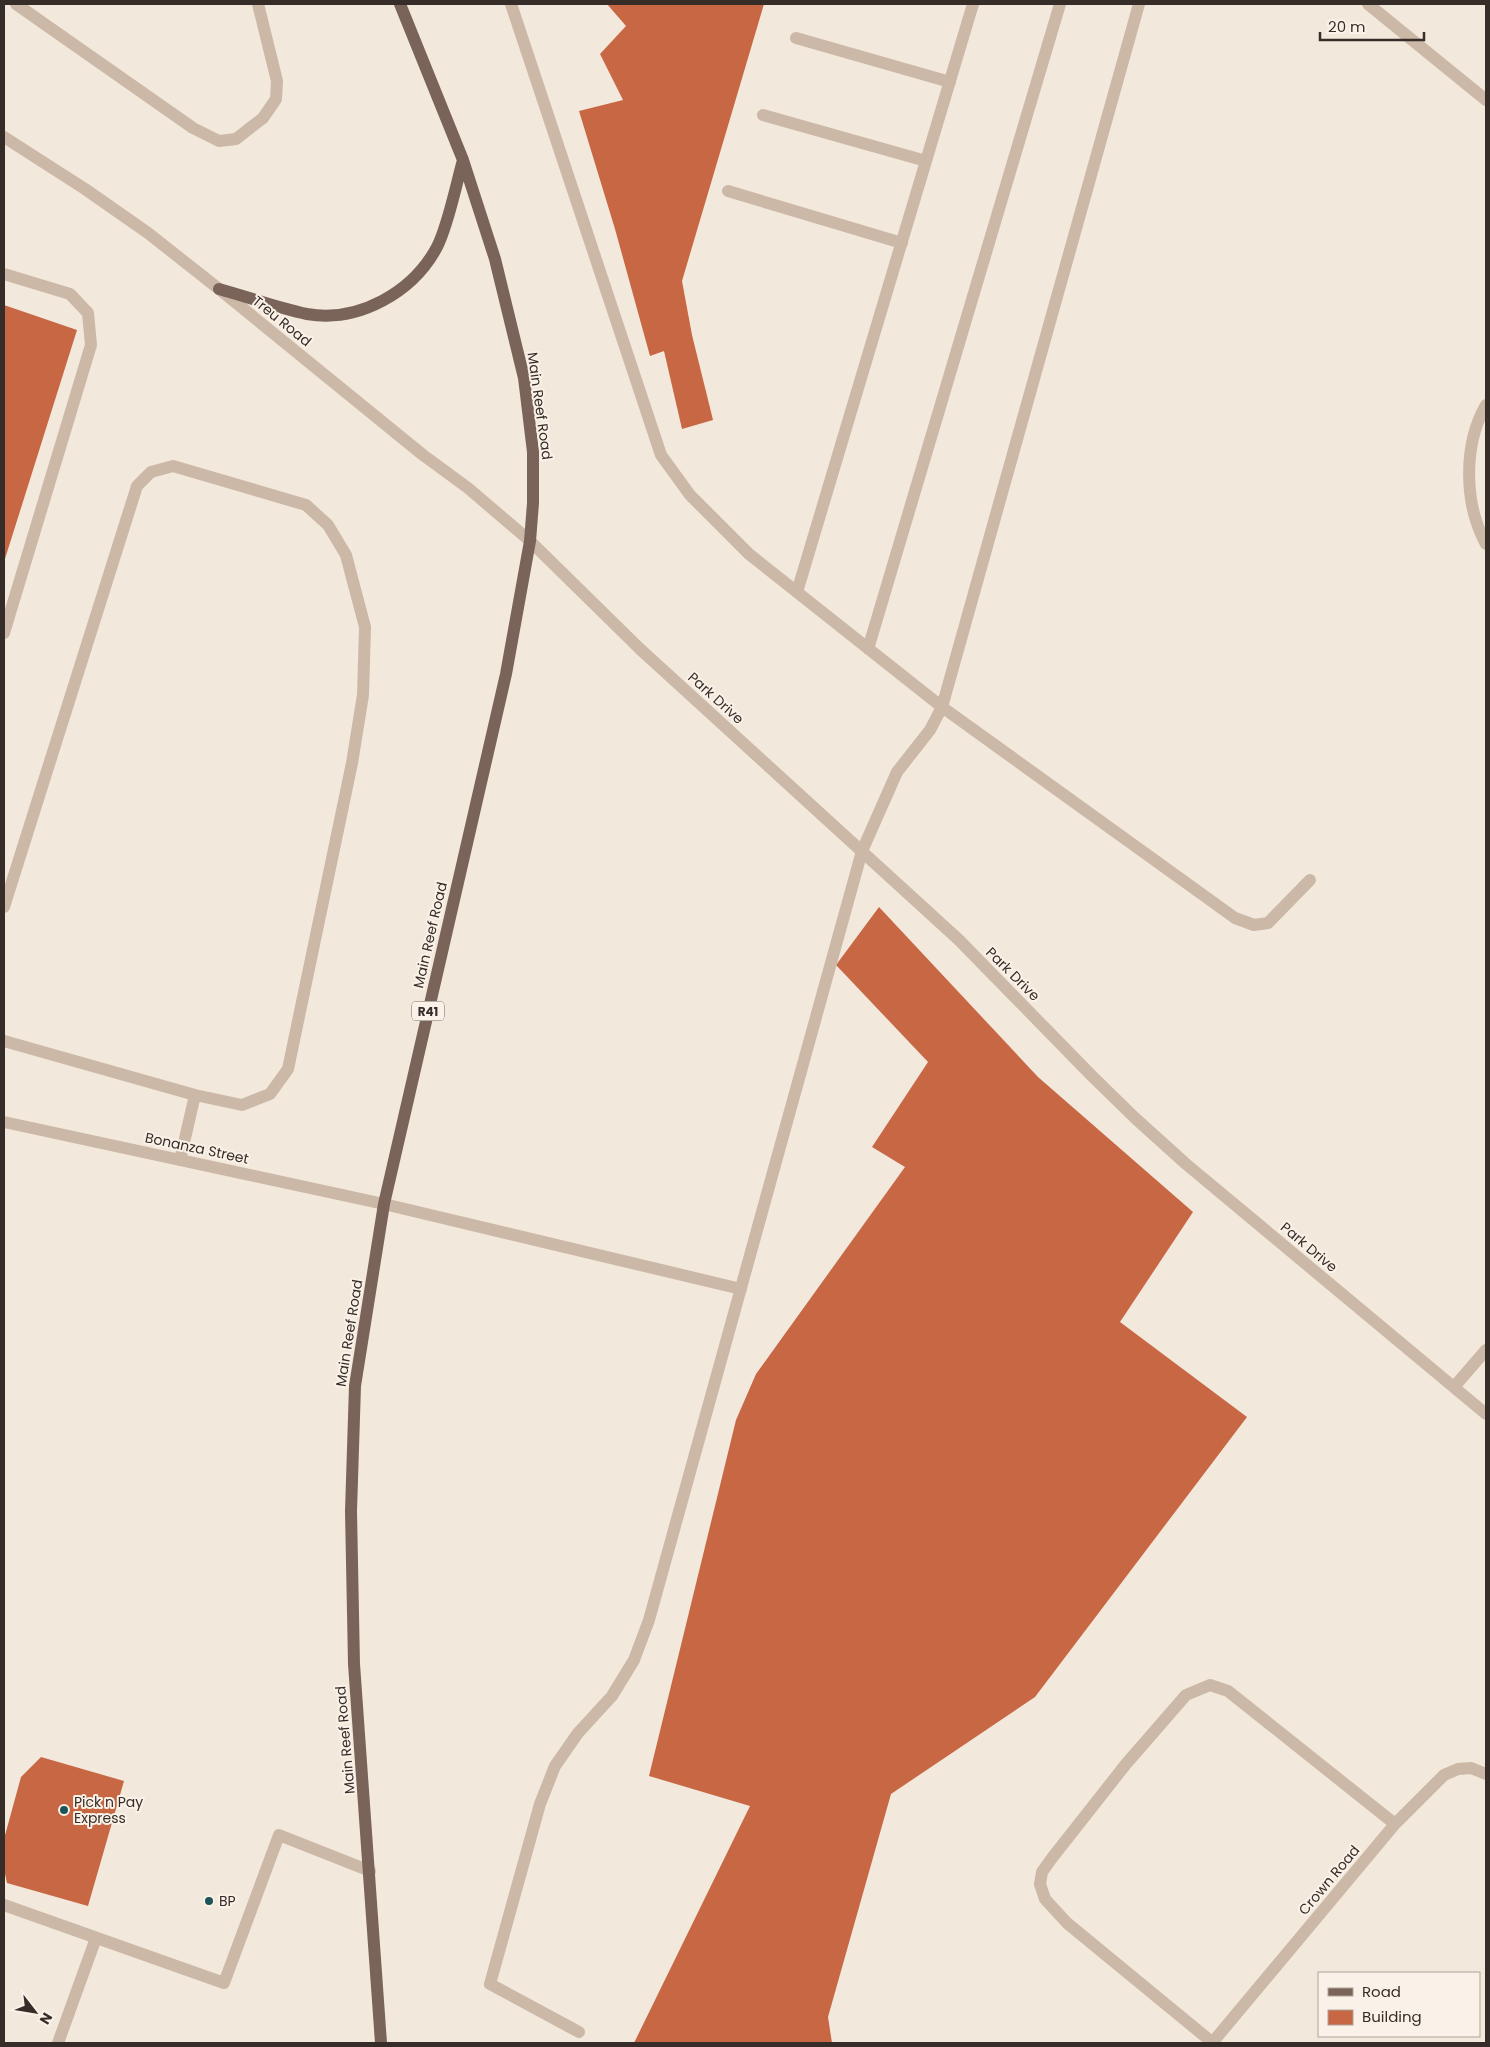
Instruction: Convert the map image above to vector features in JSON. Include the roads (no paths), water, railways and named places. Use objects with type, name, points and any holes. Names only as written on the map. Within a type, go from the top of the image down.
[{"type":"main road","name":"Main Reef Road","points":[[381,2043],[354,1664],[351,1511],[355,1386],[384,1204],[506,674],[530,541],[533,503],[533,452],[524,378],[495,259],[463,160],[400,4]]},
{"type":"main road","points":[[220,289],[308,314],[340,315],[367,308],[394,295],[418,276],[437,246],[463,160]]},
{"type":"street","points":[[16,4],[192,128],[219,141],[236,139],[263,118],[276,99],[277,81],[258,4]]},
{"type":"street","points":[[511,4],[661,455],[690,496],[748,554],[942,707],[1235,918],[1254,925],[1268,923],[1310,880]]},
{"type":"street","points":[[796,592],[974,4]]},
{"type":"street","points":[[868,649],[1060,4]]},
{"type":"street","points":[[579,2032],[490,1984],[540,1804],[555,1766],[578,1732],[612,1696],[634,1660],[649,1620],[862,851],[896,772],[930,730],[942,707],[1139,4]]},
{"type":"street","points":[[1368,4],[1486,100]]},
{"type":"street","points":[[796,38],[950,82]]},
{"type":"street","points":[[763,115],[926,161]]},
{"type":"street","name":"Treu Road","points":[[4,137],[140,228],[220,289],[423,455],[468,488],[530,541]]},
{"type":"street","points":[[728,191],[902,243]]},
{"type":"street","points":[[4,274],[70,294],[88,313],[91,344],[4,633]]},
{"type":"street","points":[[1486,405],[1474,433],[1470,493],[1479,531],[1486,544]]},
{"type":"street","points":[[4,907],[137,486],[151,472],[173,466],[306,505],[328,525],[346,555],[365,627],[363,695],[352,764],[288,1070],[270,1094],[242,1105],[195,1095],[4,1041]]},
{"type":"street","name":"Park Drive","points":[[530,541],[640,650],[958,940],[1092,1076],[1186,1164],[1486,1414]]},
{"type":"street","points":[[180,1160],[195,1095]]},
{"type":"street","name":"Bonanza Street","points":[[4,1122],[384,1204],[741,1289]]},
{"type":"street","points":[[1454,1387],[1486,1350]]},
{"type":"street","points":[[1213,2043],[1067,1923],[1045,1899],[1040,1884],[1042,1872],[1052,1858],[1126,1764],[1186,1696],[1210,1685],[1228,1692],[1395,1824]]},
{"type":"street","name":"Crown Road","points":[[1213,2043],[1395,1824],[1444,1775],[1458,1768],[1471,1768],[1486,1774]]},
{"type":"street","points":[[4,1905],[224,1983],[279,1835],[370,1871]]},
{"type":"street","points":[[58,2043],[96,1938]]},
{"type":"place","name":"Pick n Pay Express","points":[[64,1810]]},
{"type":"place","name":"BP","points":[[209,1901]]}]
